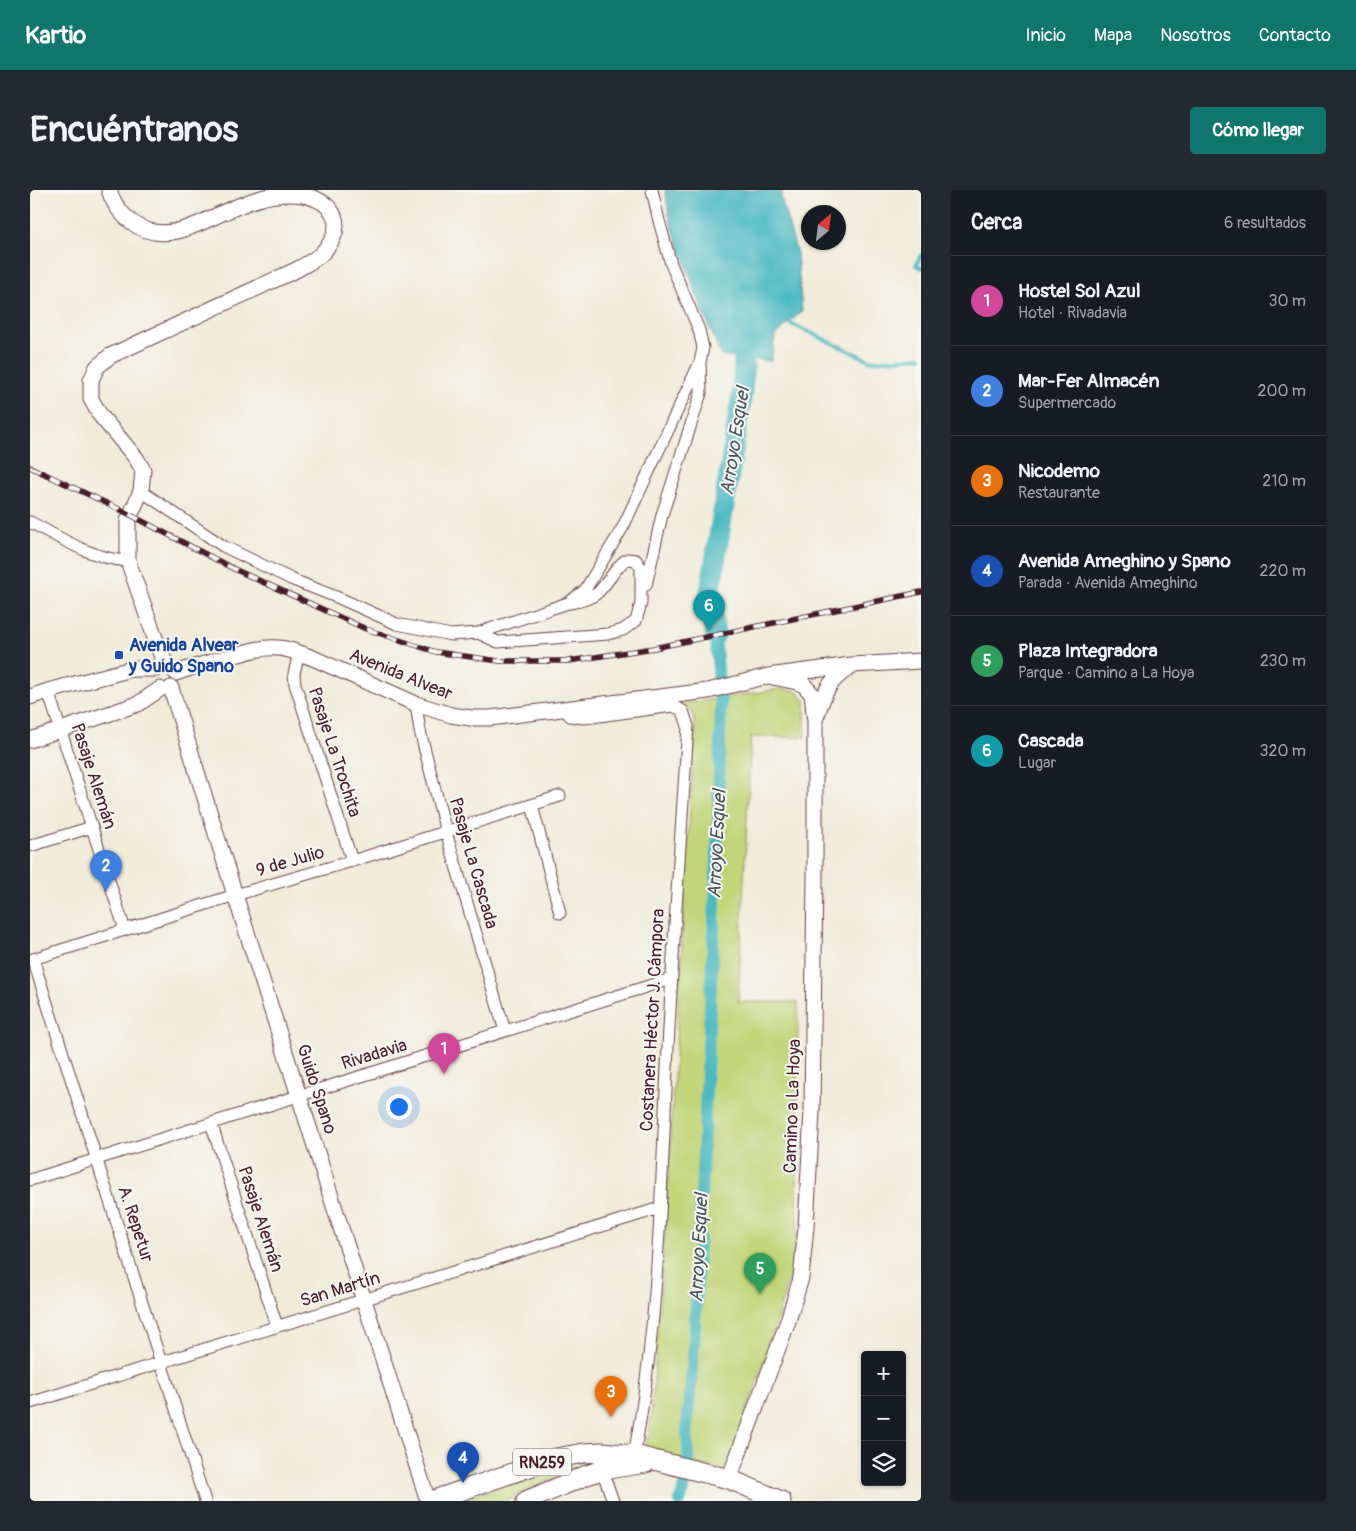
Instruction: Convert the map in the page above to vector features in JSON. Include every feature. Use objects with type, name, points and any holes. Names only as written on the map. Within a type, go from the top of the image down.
[{"type":"highway","name":"RN259","points":[[429,1501],[556,1458],[602,1452],[634,1455],[721,1477],[781,1501]]},
{"type":"highway","name":"RN259","points":[[526,1501],[602,1470],[657,1462]]},
{"type":"street","points":[[30,740],[138,704],[177,682],[165,669],[128,561],[128,521],[141,491],[143,470],[136,458],[100,415],[91,400],[90,380],[97,367],[110,356],[128,347],[298,269],[322,254],[332,241],[336,230],[336,219],[329,207],[320,200],[302,195],[280,193],[254,199],[186,230],[169,233],[152,232],[138,226],[122,215],[113,201],[109,190]]},
{"type":"street","points":[[568,603],[585,590],[624,527],[700,362],[703,348],[699,330],[671,264],[652,190]]},
{"type":"street","points":[[478,633],[498,642],[608,634],[623,630],[636,620],[662,515],[701,393],[700,362]]},
{"type":"street","points":[[141,491],[222,546],[293,580],[397,624],[428,631],[451,635],[478,633],[568,603],[588,600],[597,594],[620,564],[628,559],[636,560],[641,568],[641,603]]},
{"type":"street","points":[[30,522],[93,554],[128,561]]},
{"type":"street","name":"Avenida Alvear","points":[[30,697],[132,669],[189,668],[252,650],[267,648],[280,648],[299,652],[416,704],[451,715],[471,718],[490,718],[708,691],[752,680]]},
{"type":"street","name":"Pasaje La Trochita","points":[[299,652],[294,674],[295,684],[352,861]]},
{"type":"street","name":"Camino a La Hoya","points":[[752,680],[768,676],[852,665],[921,662]]},
{"type":"street","name":"Camino a La Hoya","points":[[815,721],[823,694],[829,684],[852,665]]},
{"type":"street","name":"Guido Spano","points":[[165,669],[152,678],[154,685],[166,689],[235,895],[429,1501]]},
{"type":"street","name":"Camino a La Hoya","points":[[721,1477],[786,1324],[801,1278],[806,1227],[812,1101],[815,721],[812,694],[804,685],[768,676]]},
{"type":"street","name":"Pasaje Alemán","points":[[48,691],[125,930]]},
{"type":"street","name":"Pasaje La Cascada","points":[[416,704],[420,731],[446,832],[505,1031]]},
{"type":"street","name":"Costanera Héctor J. Cámpora","points":[[565,709],[570,716],[577,718],[673,706],[683,711],[688,726],[671,978],[656,1294],[640,1428],[634,1455]]},
{"type":"street","name":"9 de Julio","points":[[32,959],[560,796]]},
{"type":"street","points":[[532,805],[560,913]]},
{"type":"street","points":[[30,846],[92,828]]},
{"type":"street","name":"A. Repetur","points":[[32,959],[205,1501]]},
{"type":"street","name":"Rivadavia","points":[[30,1180],[671,978]]},
{"type":"street","name":"Pasaje Alemán","points":[[211,1123],[278,1326]]},
{"type":"street","name":"San Martín","points":[[30,1404],[660,1208]]},
{"type":"street","points":[[602,1470],[613,1501]]},
{"type":"green space","points":[[781,689],[796,691],[805,700],[805,737],[751,737],[738,1002],[798,1002],[797,1238],[792,1258],[794,1259],[771,1341],[726,1471],[645,1451],[651,1419],[665,1229],[695,725],[692,712],[681,704]]},
{"type":"green space","points":[[570,1464],[573,1470],[505,1501],[455,1501]]},
{"type":"water","points":[[665,190],[782,190],[781,198],[797,253],[802,311],[775,336],[771,361],[721,356],[670,221]]},
{"type":"waterway","points":[[921,255],[916,265],[921,268]]},
{"type":"waterway","points":[[785,321],[871,361],[921,357]]},
{"type":"waterway","name":"Arroyo Esquel","points":[[715,635],[710,592],[742,394],[744,365],[743,331]]},
{"type":"waterway","name":"Arroyo Esquel","points":[[680,1501],[688,1474],[689,1463],[687,1428],[694,1345],[717,858],[721,705],[715,635]]},
{"type":"railway","points":[[30,467],[123,511],[234,569],[366,629],[436,652],[499,661],[569,661],[654,648],[921,592]]},
{"type":"place","name":"Cascada","points":[[709,631]]},
{"type":"place","name":"Avenida Alvear y Guido Spano","points":[[119,655]]},
{"type":"place","name":"Mar-Fer Almacén","points":[[106,891]]},
{"type":"place","name":"Hostel Sol Azul","points":[[444,1074]]},
{"type":"place","name":"Plaza Integradora","points":[[760,1294]]},
{"type":"place","name":"Nicodemo","points":[[611,1417]]},
{"type":"place","name":"Avenida Ameghino y Spano","points":[[463,1483]]}]
